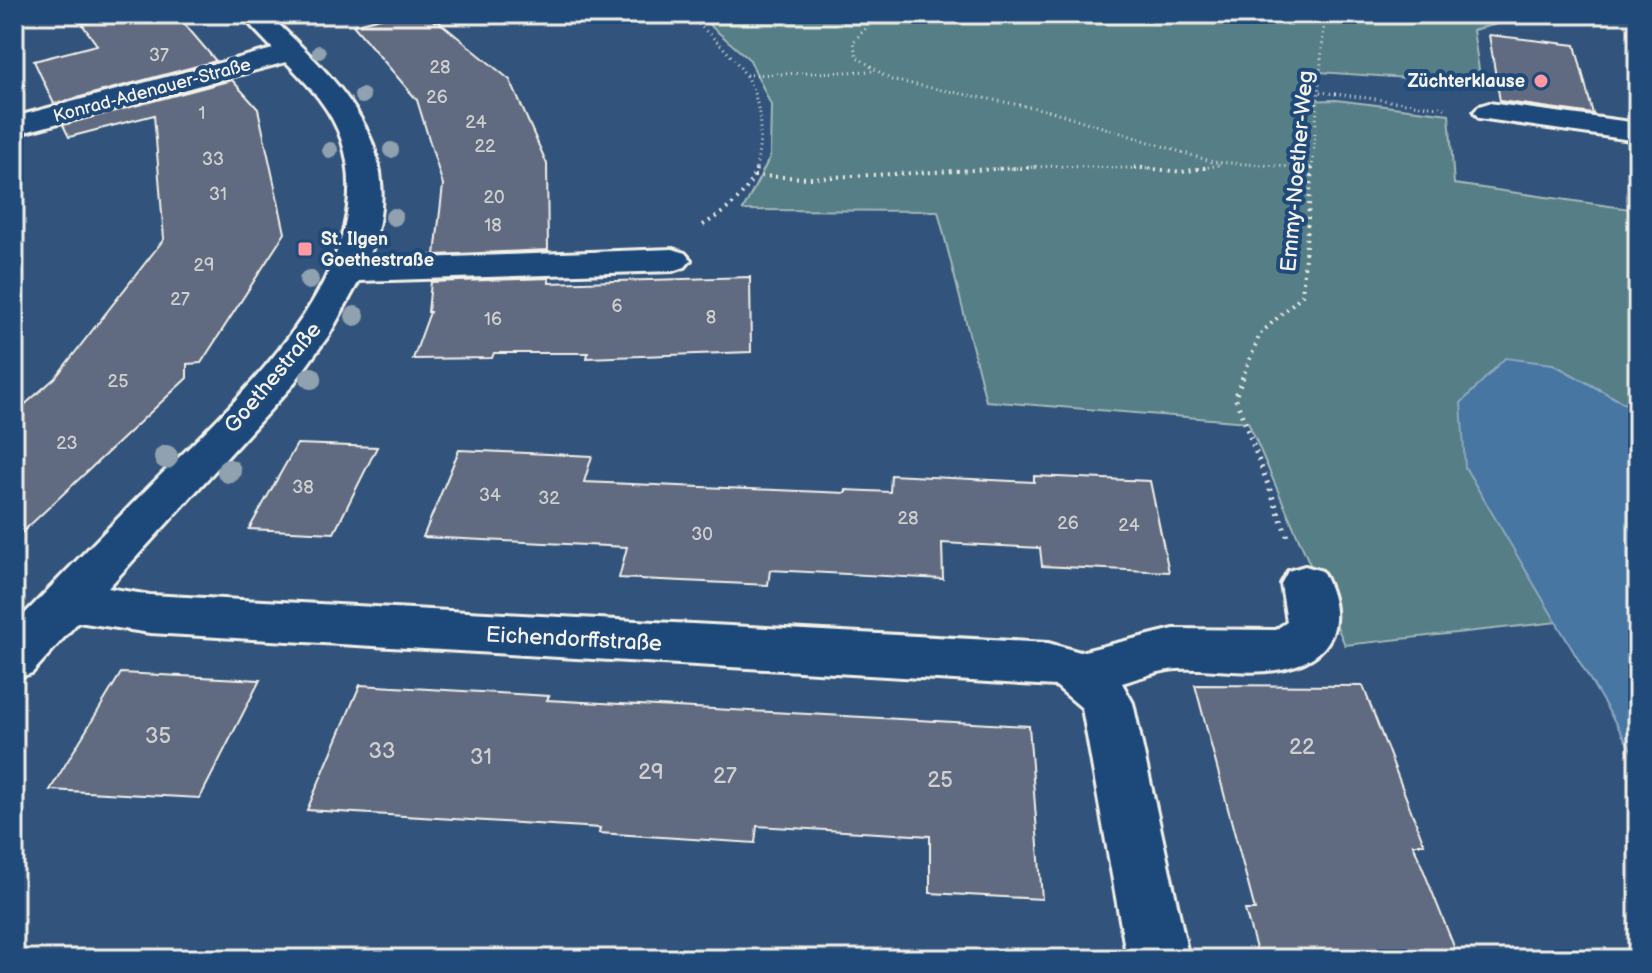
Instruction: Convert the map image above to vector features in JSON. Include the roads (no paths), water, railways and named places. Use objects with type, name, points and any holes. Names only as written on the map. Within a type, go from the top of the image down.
[{"type":"street","name":"Goethestraße","points":[[14,658],[263,393],[316,326],[346,271],[363,213],[366,188],[359,145],[342,109],[253,14]]},
{"type":"street","name":"Konrad-Adenauer-Straße","points":[[14,126],[290,53]]},
{"type":"street","points":[[1489,112],[1638,132]]},
{"type":"street","points":[[346,271],[660,260]]},
{"type":"street","name":"Eichendorffstraße","points":[[67,601],[150,614],[1048,664],[1079,673],[1174,649],[1276,650],[1296,644],[1310,632],[1314,615],[1305,584]]},
{"type":"street","points":[[1079,673],[1102,695],[1110,713],[1158,959]]},
{"type":"water","points":[[1505,358],[1553,364],[1638,411],[1638,761],[1465,467],[1461,403]]},
{"type":"place","name":"Züchterklause","points":[[1541,81]]},
{"type":"place","name":"St. Ilgen Goethestraße","points":[[305,249]]}]
